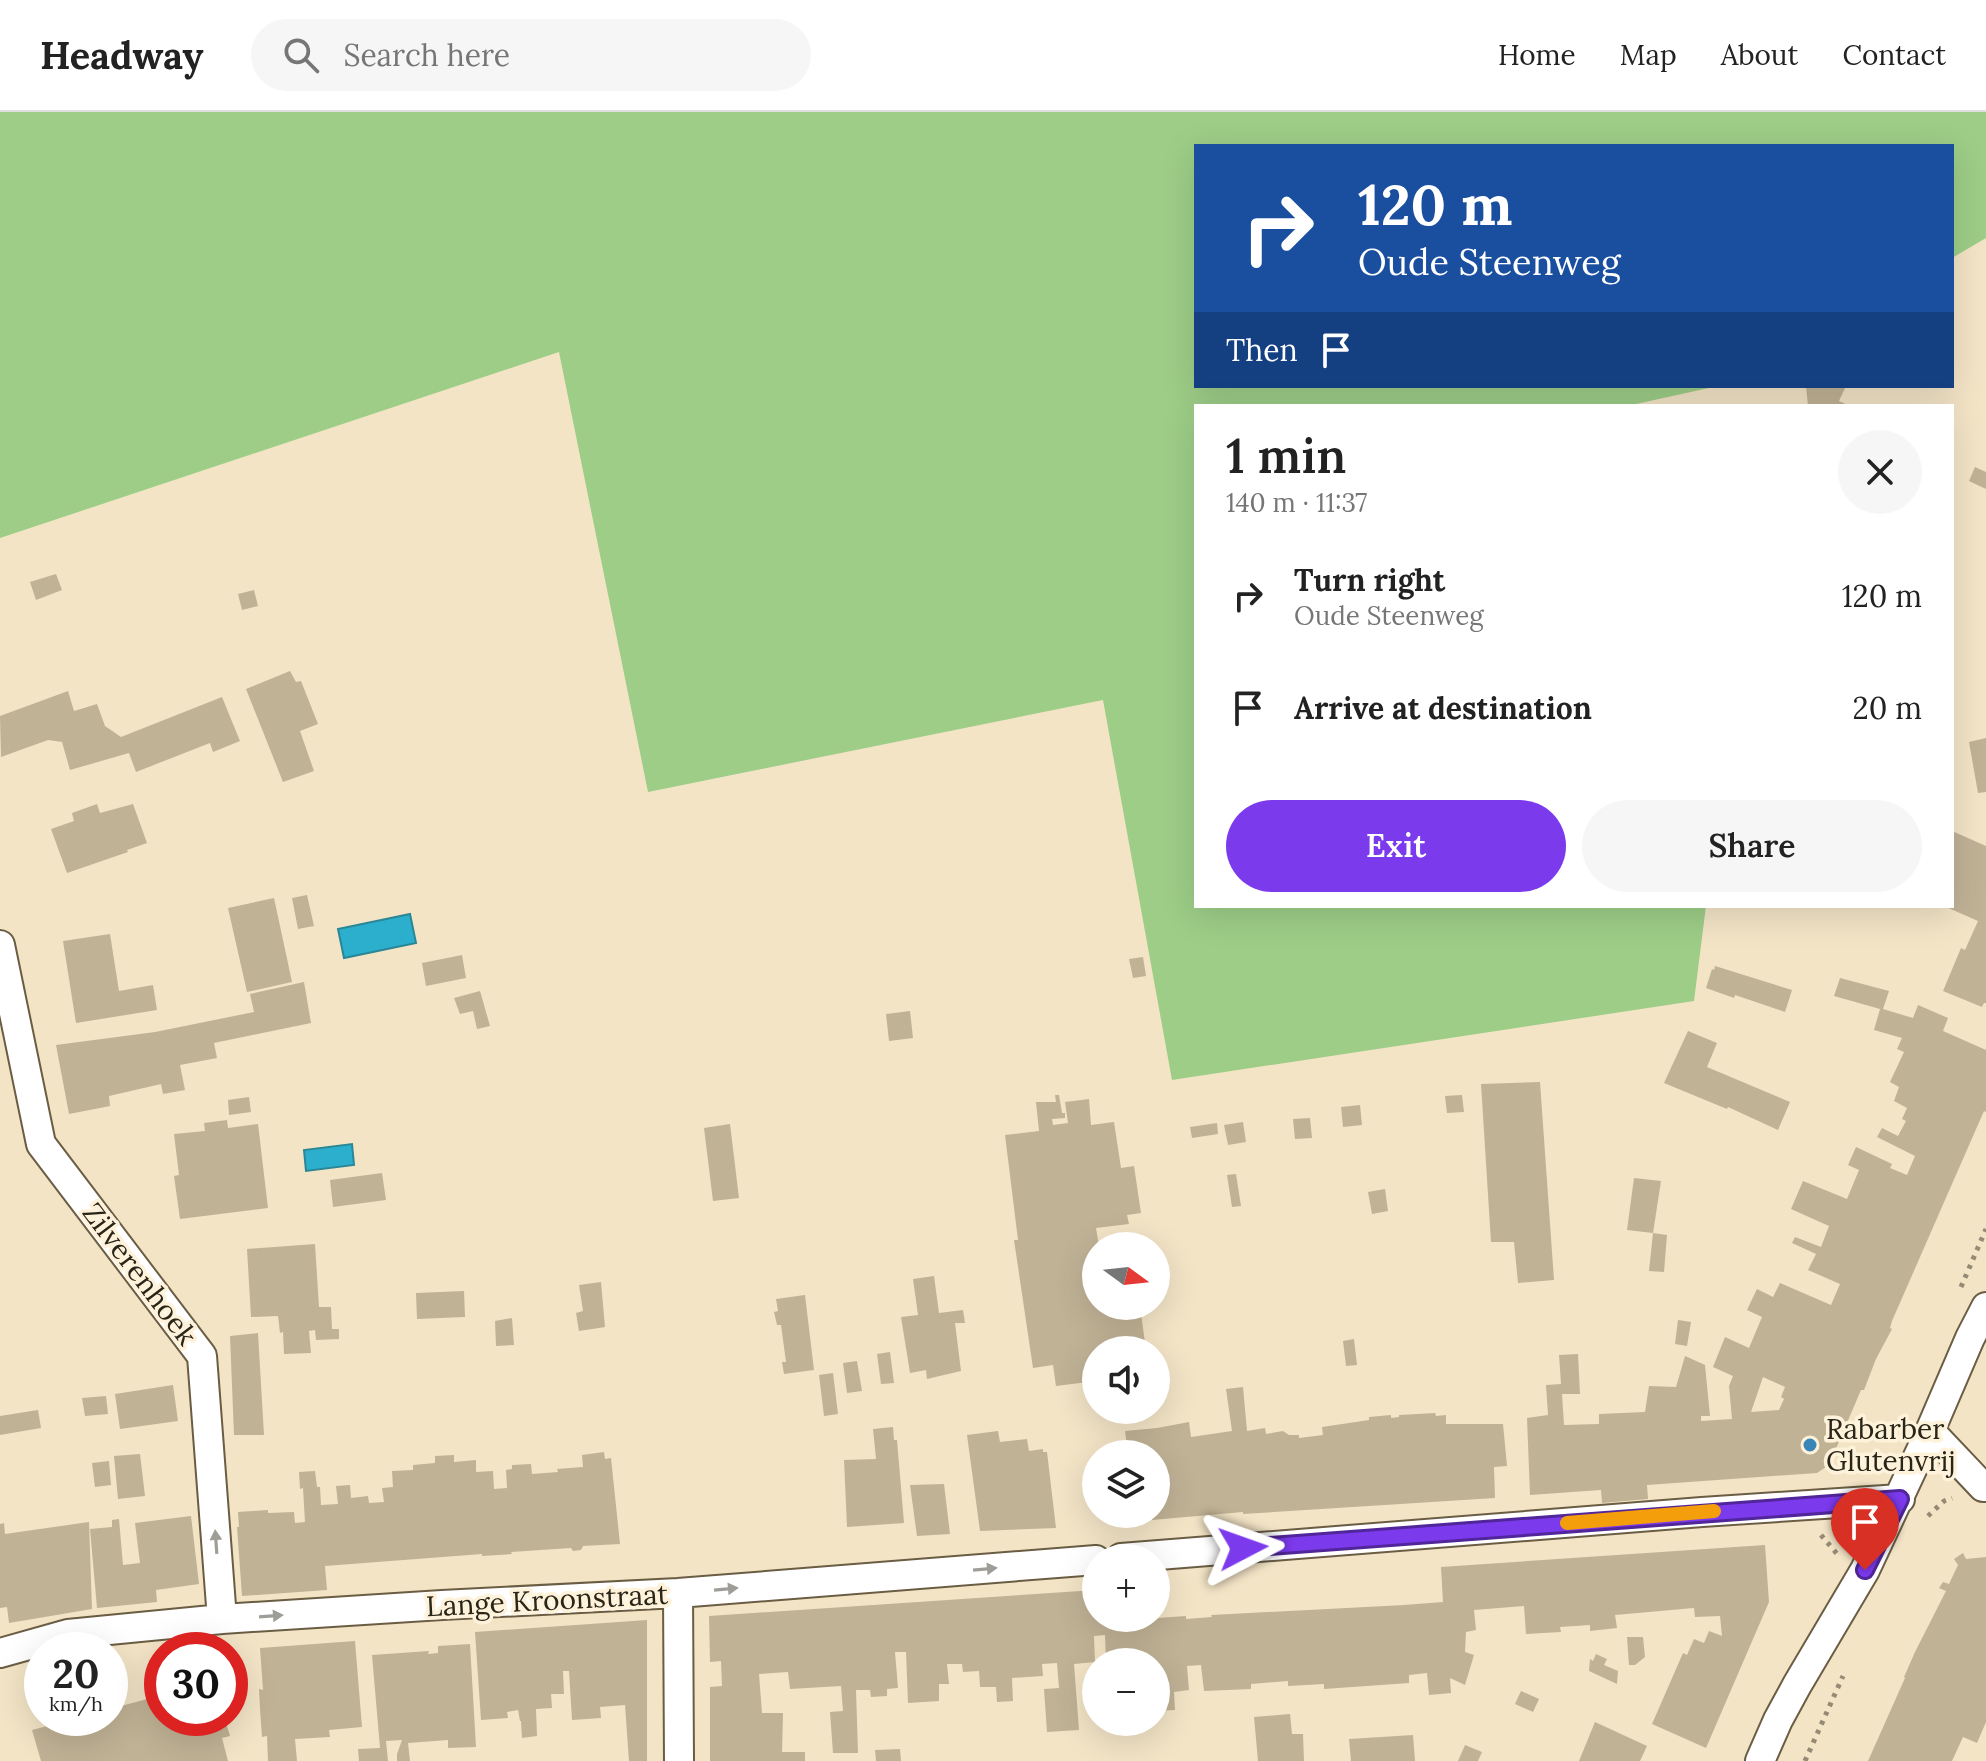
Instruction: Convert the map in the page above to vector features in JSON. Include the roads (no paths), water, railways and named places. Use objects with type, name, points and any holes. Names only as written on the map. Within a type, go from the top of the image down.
[{"type":"street","name":"Zilverenhoek","points":[[0,945],[41,1144],[202,1356],[222,1619]]},
{"type":"street","points":[[1760,1761],[1778,1720],[1856,1586],[1900,1499],[1986,1307]]},
{"type":"street","points":[[1930,1431],[1984,1487]]},
{"type":"street","points":[[1170,1554],[1900,1499]]},
{"type":"street","name":"Lange Kroonstraat","points":[[0,1653],[68,1634],[222,1619],[678,1593],[1082,1561]]},
{"type":"street","points":[[678,1593],[679,1761]]},
{"type":"water","points":[[410,914],[416,943],[344,958],[338,929]]},
{"type":"water","points":[[352,1144],[354,1165],[306,1171],[304,1150]]},
{"type":"place","name":"Rabarber Glutenvrij","points":[[1810,1445]]}]
